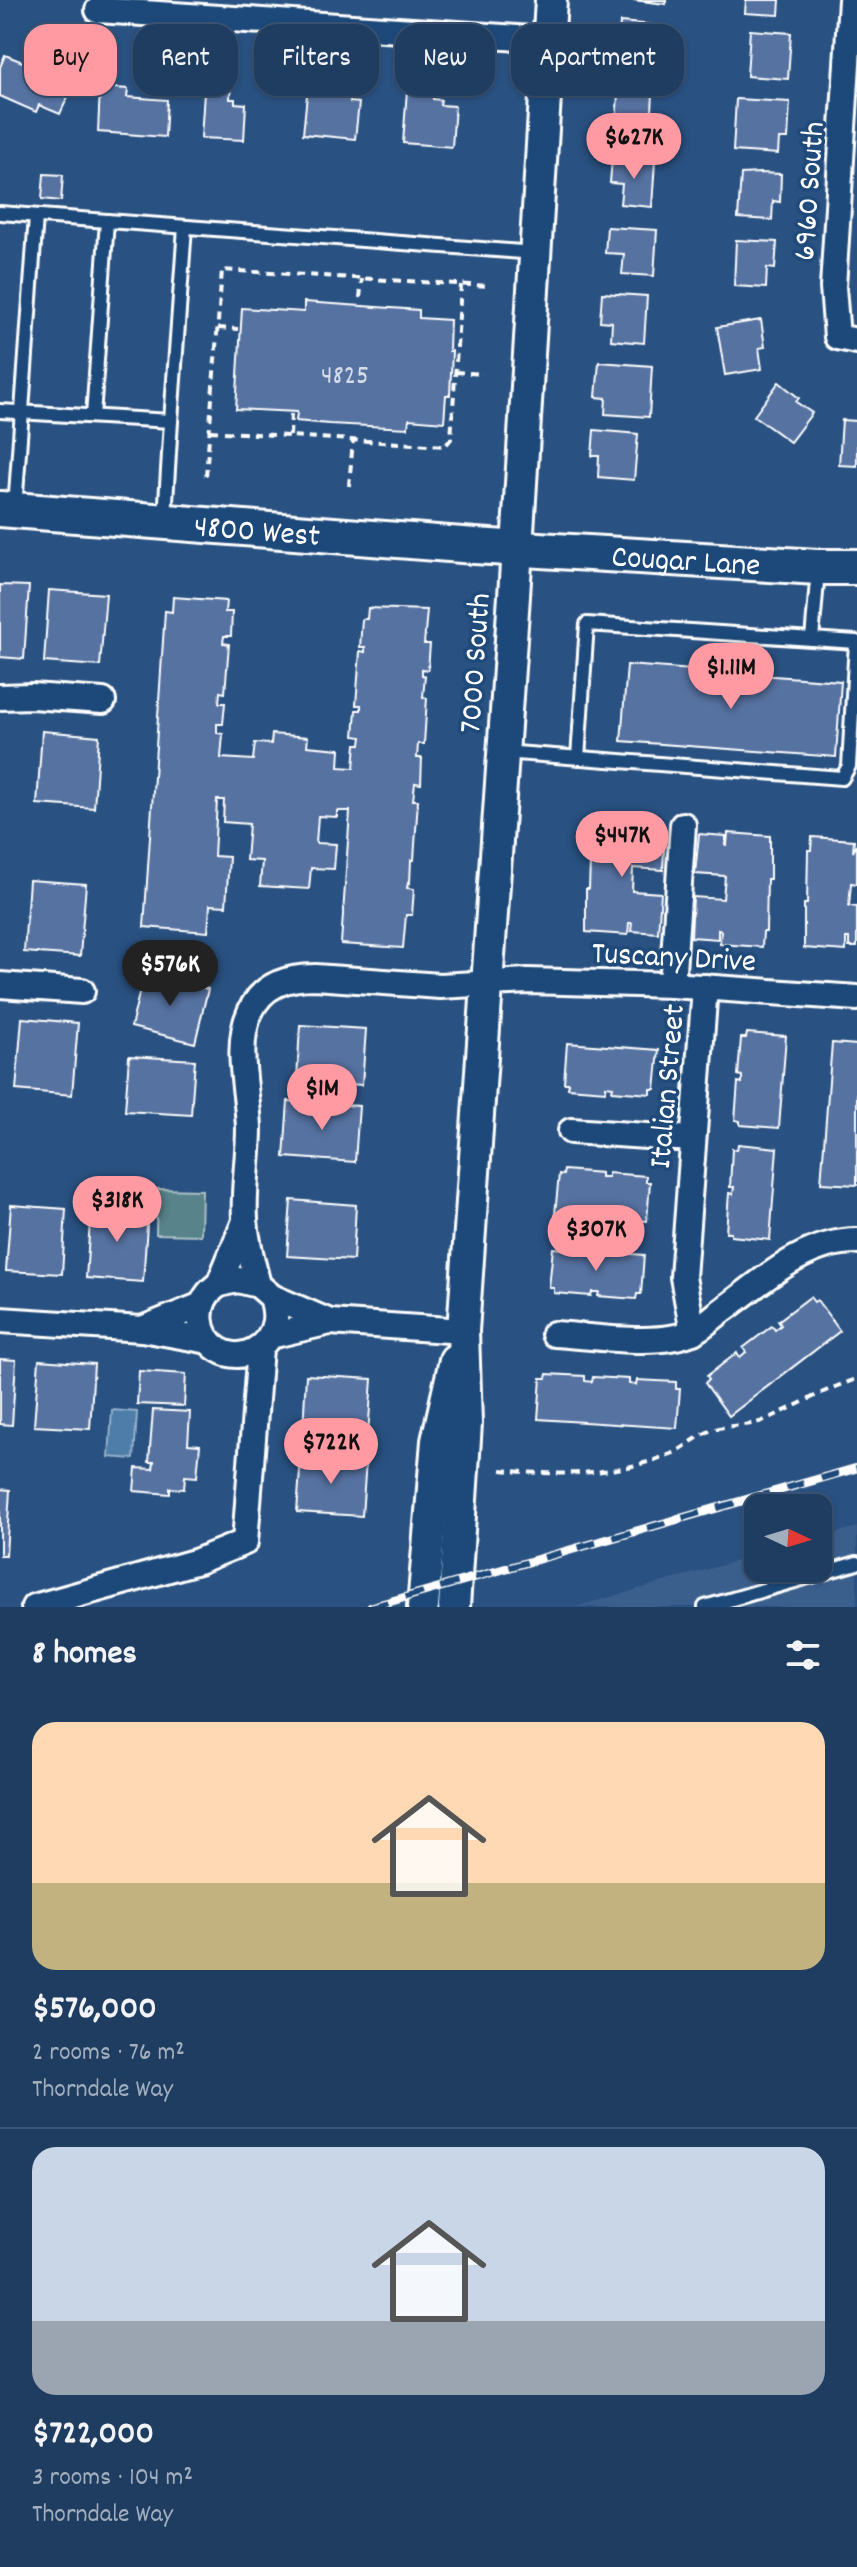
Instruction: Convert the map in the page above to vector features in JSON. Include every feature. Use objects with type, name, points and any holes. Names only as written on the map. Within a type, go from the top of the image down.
[{"type":"main road","name":"4800 West","points":[[8,510],[516,548]]},
{"type":"main road","name":"Cougar Lane","points":[[516,548],[857,567]]},
{"type":"street","name":"7000 South","points":[[549,24],[551,0]]},
{"type":"street","name":"6960 South","points":[[847,339],[833,287],[851,0]]},
{"type":"street","points":[[98,10],[511,38]]},
{"type":"street","name":"7000 South","points":[[454,1607],[466,1423],[463,1331],[545,96]]},
{"type":"street","points":[[0,697],[103,701]]},
{"type":"street","points":[[672,985],[683,825]]},
{"type":"street","name":"Tuscany Drive","points":[[245,1221],[249,1126],[245,1030],[250,1012],[265,989],[297,977],[440,986],[527,981],[672,985],[857,998]]},
{"type":"street","points":[[0,985],[82,991]]},
{"type":"street","name":"Italian Street","points":[[693,1332],[683,1277],[705,987]]},
{"type":"street","points":[[571,1131],[692,1139]]},
{"type":"street","points":[[219,1284],[245,1221]]},
{"type":"street","points":[[34,1607],[198,1561],[245,1542],[255,1401],[265,1342],[275,1321],[245,1221]]},
{"type":"street","points":[[554,1334],[651,1340],[693,1332],[792,1260],[814,1249],[843,1241],[857,1241]]},
{"type":"street","points":[[330,1322],[238,1280],[219,1284],[208,1293],[200,1318],[202,1331],[209,1341],[231,1355],[246,1354],[265,1342],[330,1322],[463,1331]]},
{"type":"street","points":[[142,1329],[202,1305]]},
{"type":"street","points":[[0,1320],[142,1329],[209,1341]]},
{"type":"street","name":"7000 South","points":[[423,1607],[437,1441],[463,1331]]},
{"type":"street","points":[[231,1355],[255,1401]]},
{"type":"lane","points":[[0,213],[535,253]]},
{"type":"lane","points":[[8,510],[22,412],[36,216]]},
{"type":"lane","points":[[93,416],[107,221]]},
{"type":"lane","points":[[165,522],[185,227]]},
{"type":"lane","points":[[0,411],[171,421]]},
{"type":"lane","points":[[812,639],[818,567]]},
{"type":"lane","points":[[503,752],[762,773],[842,778],[849,766],[856,642],[587,624],[578,758]]},
{"type":"lane","points":[[705,1607],[857,1563]]},
{"type":"path","points":[[206,476],[222,270],[489,286]]},
{"type":"path","points":[[360,298],[362,279]]},
{"type":"path","points":[[210,431],[445,446],[451,439],[461,285]]},
{"type":"path","points":[[218,328],[238,329]]},
{"type":"path","points":[[455,372],[483,374]]},
{"type":"path","points":[[289,436],[291,414]]},
{"type":"path","points":[[349,486],[353,440]]},
{"type":"path","points":[[501,1470],[564,1475],[621,1468],[673,1453],[702,1434],[718,1428],[765,1421],[823,1391],[857,1379]]},
{"type":"shaded area","points":[[112,1410],[137,1412],[134,1459],[109,1457]]},
{"type":"shaded area","points":[[857,1527],[857,1607],[575,1607],[744,1559],[744,1582],[832,1582],[832,1534]]},
{"type":"green space","points":[[157,1189],[202,1190],[201,1235],[156,1234]]},
{"type":"building","points":[[633,0],[666,0],[666,4]]},
{"type":"building","points":[[746,0],[780,0],[779,15],[745,13]]},
{"type":"building","points":[[750,30],[791,33],[788,79],[747,76]]},
{"type":"building","points":[[5,55],[24,63],[24,96],[68,96],[60,114],[39,105],[36,112],[0,96],[0,67]]},
{"type":"building","points":[[117,88],[128,89],[127,97],[167,100],[165,137],[98,132],[100,96],[117,96]]},
{"type":"building","points":[[204,96],[230,96],[235,103],[246,104],[244,140],[201,138]]},
{"type":"building","points":[[307,96],[351,96],[350,102],[359,103],[355,139],[303,134]]},
{"type":"building","points":[[407,96],[433,96],[433,99],[441,100],[440,105],[455,106],[452,147],[403,143]]},
{"type":"building","points":[[618,96],[653,96],[650,145],[615,143]]},
{"type":"building","points":[[736,99],[790,102],[788,139],[779,139],[778,154],[733,151]]},
{"type":"building","points":[[612,158],[655,161],[652,207],[620,204],[622,184],[610,183]]},
{"type":"building","points":[[44,174],[63,175],[61,201],[42,199]]},
{"type":"building","points":[[741,174],[781,174],[780,202],[773,201],[772,220],[738,218]]},
{"type":"building","points":[[607,227],[657,230],[654,276],[622,274],[624,254],[605,253]]},
{"type":"building","points":[[736,240],[777,242],[775,269],[767,268],[766,288],[734,286]]},
{"type":"building","points":[[602,293],[647,296],[644,343],[611,340],[612,322],[600,321]]},
{"type":"building","points":[[304,302],[419,310],[419,318],[450,320],[450,395],[446,395],[444,422],[409,419],[408,428],[329,424],[296,421],[297,412],[236,409],[242,308],[304,312]]},
{"type":"building","points":[[761,320],[765,347],[759,348],[762,369],[725,375],[717,327]]},
{"type":"building","points":[[599,362],[652,366],[649,417],[605,414],[606,398],[596,397]]},
{"type":"building","points":[[779,382],[799,398],[796,402],[812,413],[790,442],[754,416]]},
{"type":"building","points":[[842,420],[857,421],[857,466],[839,465]]},
{"type":"building","points":[[594,430],[638,434],[634,480],[598,477],[599,456],[592,456]]},
{"type":"building","points":[[0,585],[29,586],[24,659],[0,657]]},
{"type":"building","points":[[49,590],[106,594],[100,666],[44,662]]},
{"type":"building","points":[[173,597],[226,601],[225,612],[232,612],[231,636],[224,636],[223,643],[229,644],[225,693],[220,692],[219,703],[225,703],[223,724],[217,724],[217,733],[223,734],[221,758],[253,760],[255,743],[271,744],[272,734],[308,737],[307,746],[340,749],[339,767],[354,768],[356,744],[361,744],[362,737],[354,736],[356,710],[361,710],[361,705],[356,705],[360,651],[365,652],[365,647],[360,647],[362,619],[367,619],[368,608],[427,610],[424,644],[430,644],[428,670],[422,669],[425,676],[423,697],[427,698],[424,744],[418,744],[417,758],[422,758],[421,784],[415,783],[413,800],[418,800],[414,860],[411,860],[407,888],[414,889],[412,915],[406,915],[403,948],[341,944],[350,811],[337,811],[337,817],[318,816],[316,843],[336,844],[334,869],[311,868],[309,889],[260,886],[262,861],[246,860],[249,824],[223,822],[224,800],[217,800],[214,856],[229,857],[226,906],[210,905],[208,932],[144,927],[165,611],[172,612]]},
{"type":"building","points":[[627,665],[841,681],[836,757],[621,741]]},
{"type":"building","points":[[42,731],[99,736],[94,808],[37,804]]},
{"type":"building","points":[[594,821],[636,825],[635,837],[638,837],[638,828],[665,830],[663,870],[633,868],[632,891],[661,893],[658,933],[631,931],[632,923],[629,923],[628,935],[586,932],[586,889],[589,889]]},
{"type":"building","points":[[728,833],[770,836],[770,879],[767,879],[766,932],[763,932],[762,947],[720,944],[721,931],[718,930],[718,939],[691,937],[693,897],[723,899],[725,876],[695,874],[699,834],[726,836],[727,845]]},
{"type":"building","points":[[812,837],[854,840],[853,852],[857,844],[857,884],[851,883],[849,906],[857,907],[857,947],[849,947],[849,938],[846,938],[846,951],[804,948],[804,904],[807,904],[808,850],[811,850]]},
{"type":"building","points":[[29,880],[86,884],[80,956],[24,952]]},
{"type":"building","points":[[144,973],[208,989],[195,1043],[131,1027]]},
{"type":"building","points":[[22,1018],[78,1023],[72,1095],[16,1090]]},
{"type":"building","points":[[300,1025],[366,1029],[362,1085],[297,1080]]},
{"type":"building","points":[[747,1033],[786,1036],[779,1128],[740,1125],[740,1121],[735,1120],[738,1082],[742,1083],[742,1076],[738,1075],[741,1038],[746,1038]]},
{"type":"building","points":[[567,1043],[659,1050],[655,1089],[651,1089],[651,1094],[612,1091],[613,1087],[606,1086],[606,1091],[568,1088],[569,1083],[564,1083]]},
{"type":"building","points":[[832,1043],[857,1045],[857,1185],[821,1183]]},
{"type":"building","points":[[129,1056],[195,1060],[191,1115],[125,1111]]},
{"type":"building","points":[[288,1101],[359,1106],[355,1162],[284,1157]]},
{"type":"building","points":[[738,1144],[777,1148],[770,1240],[731,1236],[731,1232],[726,1232],[729,1193],[733,1194],[734,1187],[730,1187],[732,1149],[737,1150]]},
{"type":"building","points":[[564,1170],[601,1173],[601,1177],[608,1177],[608,1173],[646,1176],[646,1182],[650,1182],[647,1221],[555,1214],[559,1174],[563,1175]]},
{"type":"building","points":[[291,1200],[356,1205],[353,1260],[287,1256]]},
{"type":"building","points":[[11,1205],[66,1209],[62,1274],[6,1271]]},
{"type":"building","points":[[91,1207],[148,1211],[143,1282],[86,1278]]},
{"type":"building","points":[[553,1248],[644,1255],[641,1294],[637,1294],[636,1299],[598,1296],[599,1292],[592,1292],[591,1296],[554,1293],[554,1288],[549,1288]]},
{"type":"building","points":[[810,1297],[814,1302],[817,1300],[840,1331],[729,1416],[705,1383],[709,1379],[707,1376],[737,1353],[740,1357],[746,1352],[743,1348],[772,1326],[775,1330],[781,1325],[778,1321]]},
{"type":"building","points":[[0,1359],[16,1360],[12,1425],[0,1424]]},
{"type":"building","points":[[39,1360],[94,1364],[90,1429],[34,1426]]},
{"type":"building","points":[[139,1371],[186,1374],[184,1406],[137,1404]]},
{"type":"building","points":[[547,1374],[585,1376],[585,1381],[592,1382],[593,1377],[629,1379],[629,1384],[636,1385],[637,1380],[676,1382],[676,1389],[680,1389],[677,1428],[538,1419],[541,1378],[546,1378]]},
{"type":"building","points":[[306,1375],[372,1379],[368,1435],[303,1430]]},
{"type":"building","points":[[153,1410],[190,1412],[188,1444],[200,1445],[197,1477],[185,1476],[184,1489],[170,1488],[170,1494],[134,1491],[136,1468],[153,1469],[154,1462],[149,1462]]},
{"type":"building","points":[[301,1456],[366,1461],[362,1516],[297,1512]]},
{"type":"building","points":[[0,1489],[10,1490],[6,1555],[0,1555]]},
{"type":"railway","points":[[371,1607],[857,1468]]}]
